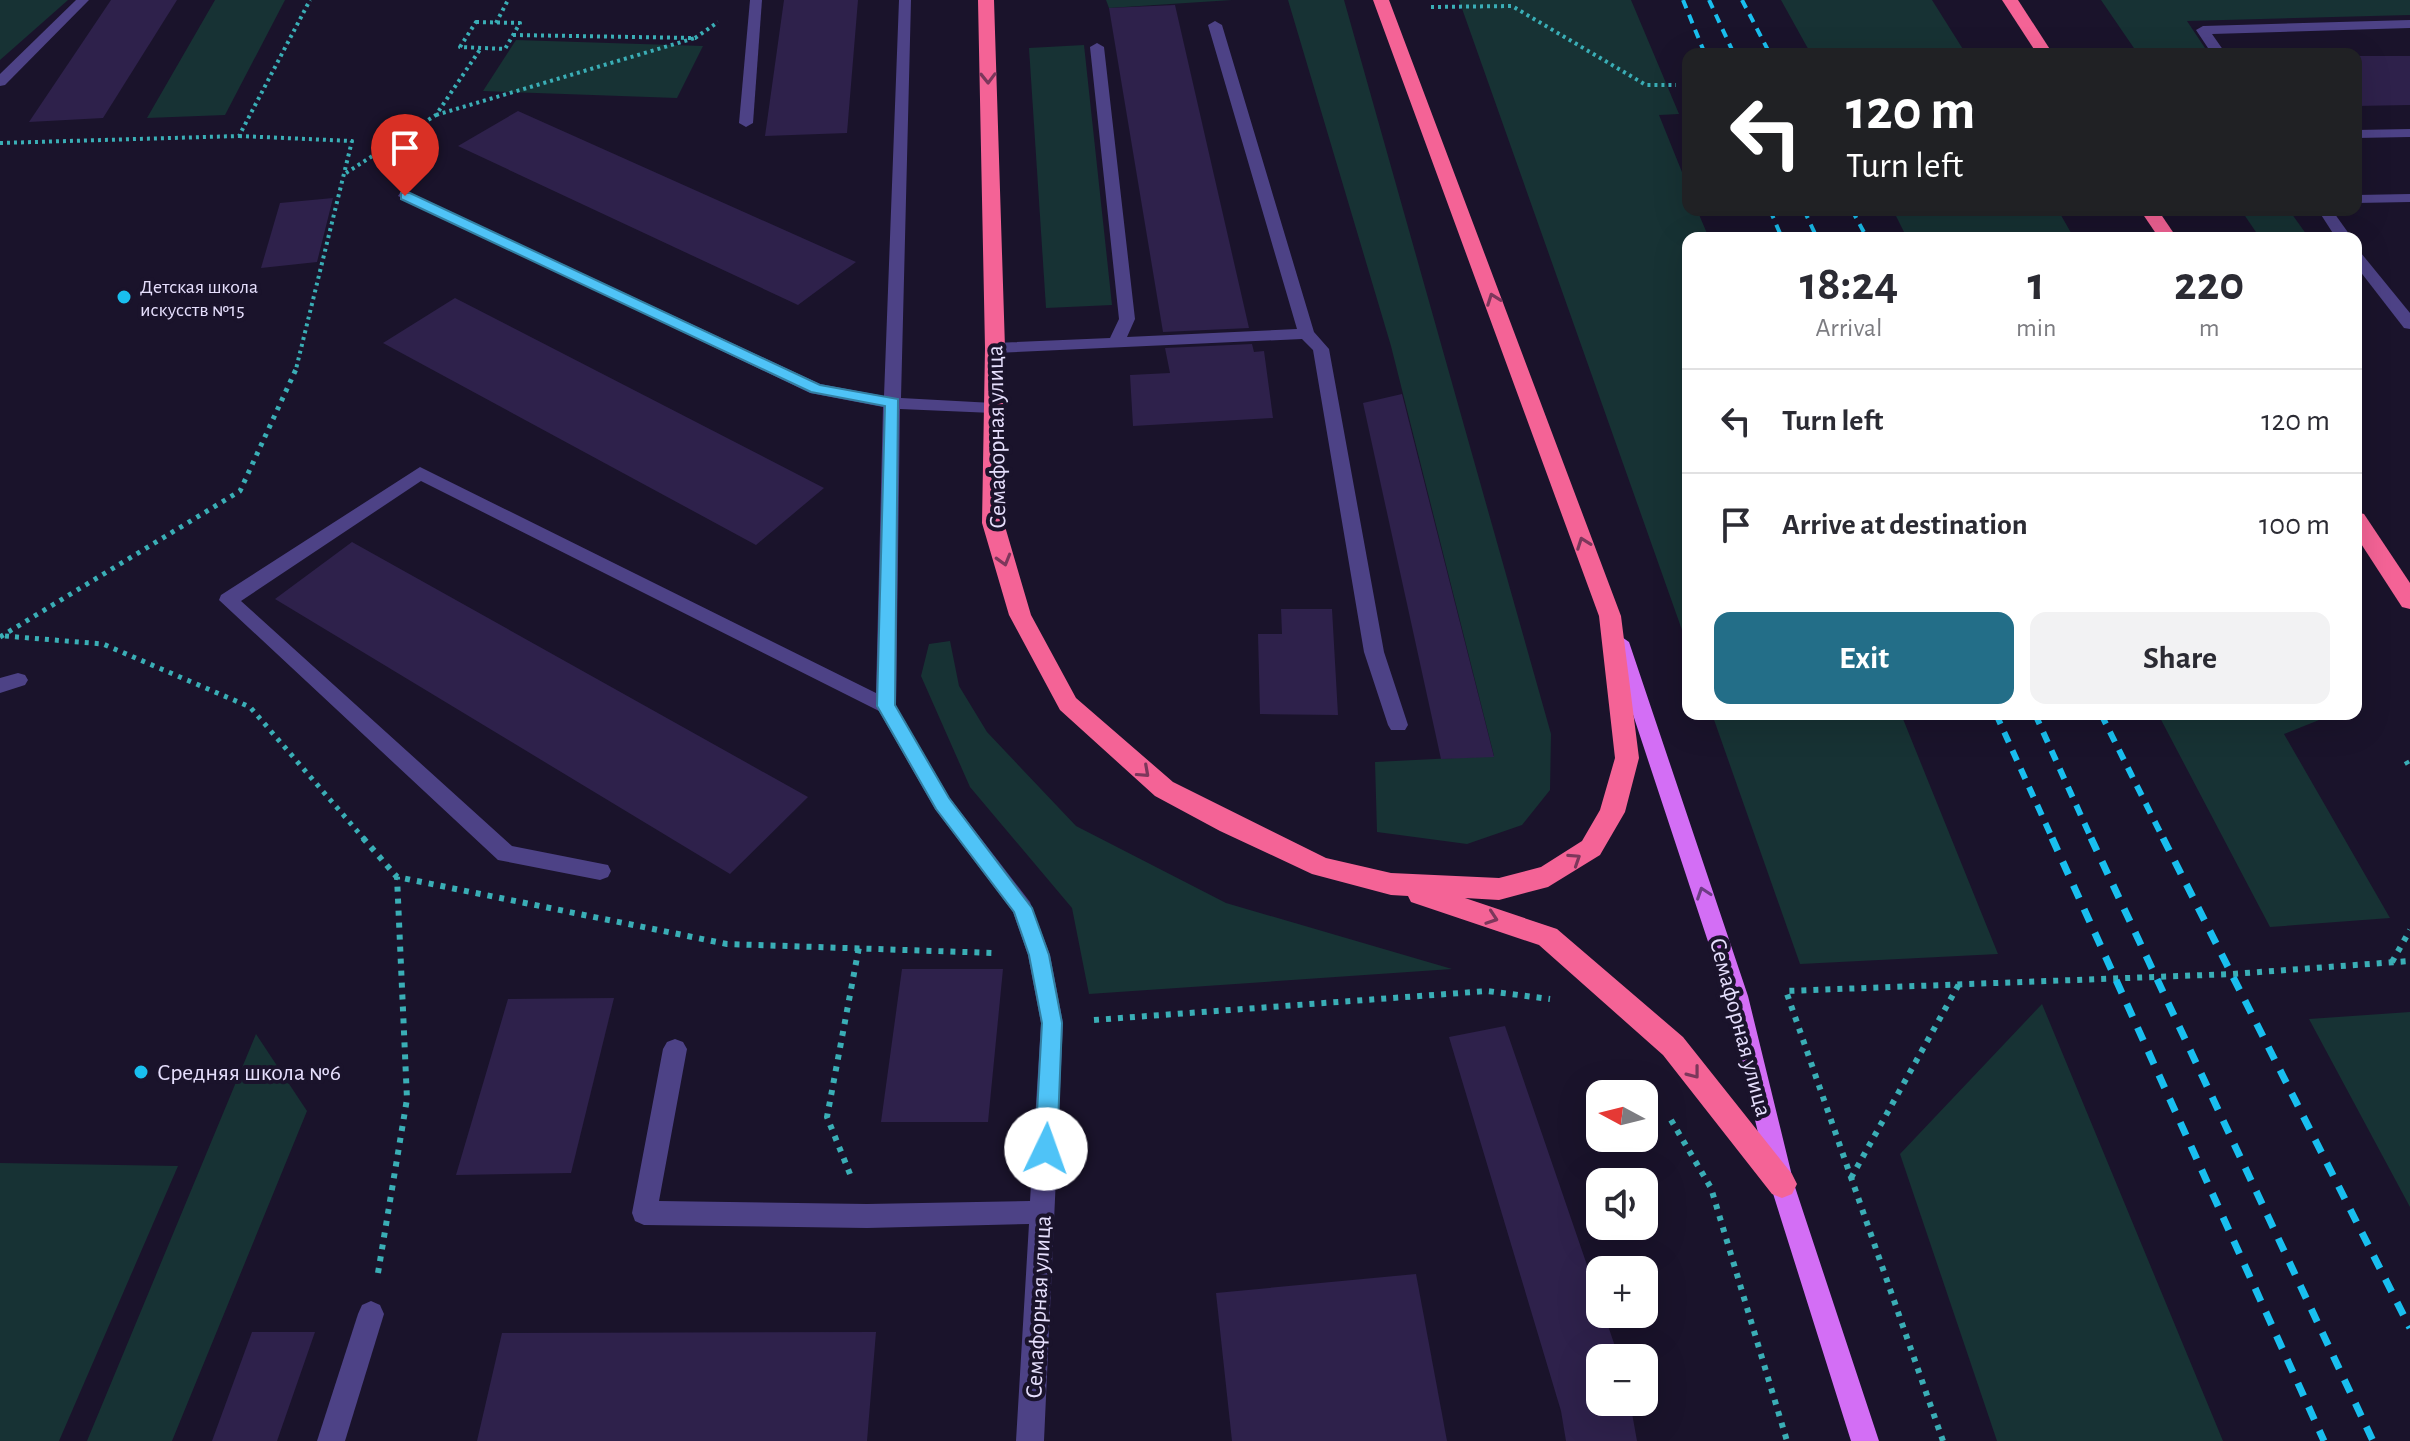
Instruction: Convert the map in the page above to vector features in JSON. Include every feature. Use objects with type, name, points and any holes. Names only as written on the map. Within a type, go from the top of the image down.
[{"type":"highway","name":"Семафорная улица","points":[[986,0],[995,348],[993,523],[1020,615],[1068,704],[1164,789],[1229,824],[1321,867],[1391,884],[1499,889],[1548,876],[1591,848],[1612,812],[1627,758],[1610,616],[1381,0]]},
{"type":"highway","points":[[1396,0],[1396,40]]},
{"type":"highway","points":[[1998,0],[2035,39]]},
{"type":"highway","points":[[2010,0],[2041,48]]},
{"type":"highway","points":[[2362,528],[2410,601]]},
{"type":"highway","points":[[1391,884],[1548,937],[1673,1046],[1782,1184]]},
{"type":"main road","name":"Семафорная улица","points":[[1610,616],[1737,996],[1782,1184],[1865,1441]]},
{"type":"street","points":[[0,82],[83,0]]},
{"type":"street","points":[[746,123],[756,0]]},
{"type":"street","points":[[600,871],[506,854],[228,600],[420,473],[886,706],[905,0]]},
{"type":"street","points":[[2215,48],[2203,30],[2410,24]]},
{"type":"street","points":[[1215,25],[1306,334],[1321,349],[1374,652],[1398,725]]},
{"type":"street","points":[[1097,47],[1127,319],[1116,343]]},
{"type":"street","points":[[2362,134],[2410,133]]},
{"type":"street","points":[[405,196],[816,389],[892,403],[993,408]]},
{"type":"street","points":[[2362,199],[2410,198]]},
{"type":"street","points":[[2362,264],[2410,324]]},
{"type":"street","points":[[995,348],[1306,334]]},
{"type":"street","name":"Семафорная улица","points":[[886,706],[942,803],[1022,908],[1039,955],[1052,1023],[1030,1441]]},
{"type":"street","points":[[675,1049],[644,1213],[867,1216],[1044,1212]]},
{"type":"street","points":[[331,1441],[371,1314]]},
{"type":"path","points":[[239,136],[310,0]]},
{"type":"path","points":[[496,23],[508,0]]},
{"type":"path","points":[[1431,7],[1512,6],[1646,85],[1676,85]]},
{"type":"path","points":[[346,173],[436,115],[695,38],[727,15]]},
{"type":"path","points":[[476,22],[520,23],[513,35],[505,49],[460,47],[476,22]]},
{"type":"path","points":[[513,35],[695,38]]},
{"type":"path","points":[[436,115],[481,48]]},
{"type":"path","points":[[0,143],[239,136],[352,141],[297,368],[240,491],[0,637]]},
{"type":"path","points":[[2406,761],[2410,768]]},
{"type":"path","points":[[371,1314],[407,1099],[397,877]]},
{"type":"path","points":[[2392,962],[2410,930]]},
{"type":"path","points":[[859,947],[827,1117],[867,1216]]},
{"type":"path","points":[[1943,1441],[1786,991],[2232,974],[2410,961]]},
{"type":"path","points":[[1851,1179],[1959,983]]},
{"type":"path","points":[[1052,1023],[1487,991],[1544,996],[1558,1004]]},
{"type":"path","points":[[1663,1107],[1711,1188],[1787,1441]]},
{"type":"green space","points":[[0,0],[68,0],[0,60]]},
{"type":"green space","points":[[215,0],[285,0],[225,115],[147,118]]},
{"type":"green space","points":[[1106,0],[1232,0],[1109,8]]},
{"type":"green space","points":[[1288,0],[1344,0],[1551,734],[1550,790],[1522,825],[1467,844],[1377,832],[1375,762],[1494,756],[1391,346]]},
{"type":"green space","points":[[1459,0],[1631,0],[1679,114],[1659,115],[1682,172],[1682,216],[1700,216],[1706,232],[1682,232],[1682,630]]},
{"type":"green space","points":[[1781,0],[1932,0],[1962,48],[1808,48]]},
{"type":"green space","points":[[2101,0],[2410,0],[2410,15],[2187,21],[2205,48],[2134,48]]},
{"type":"green space","points":[[516,40],[703,46],[677,98],[483,91]]},
{"type":"green space","points":[[1084,45],[1112,305],[1046,308],[1029,48]]},
{"type":"green space","points":[[1896,216],[2061,216],[2071,232],[1904,232]]},
{"type":"green space","points":[[2245,216],[2293,216],[2305,232],[2256,232]]},
{"type":"green space","points":[[950,641],[959,686],[987,732],[1076,826],[1226,903],[1452,969],[1089,994],[1072,908],[970,787],[921,676],[929,644]]},
{"type":"green space","points":[[1714,720],[1903,720],[1998,954],[1800,964]]},
{"type":"green space","points":[[2161,720],[2319,720],[2284,734],[2390,918],[2270,927]]},
{"type":"green space","points":[[2042,1004],[2223,1441],[1997,1441],[1900,1154]]},
{"type":"green space","points":[[2410,1012],[2410,1207],[2309,1019]]},
{"type":"green space","points":[[256,1034],[307,1111],[172,1441],[87,1441]]},
{"type":"green space","points":[[0,1163],[178,1166],[59,1441],[0,1441]]},
{"type":"building","points":[[111,0],[177,0],[103,118],[29,122]]},
{"type":"building","points":[[784,0],[858,0],[847,133],[765,136]]},
{"type":"building","points":[[1175,5],[1249,328],[1163,332],[1109,8]]},
{"type":"building","points":[[2362,56],[2410,56],[2410,105],[2362,106]]},
{"type":"building","points":[[518,111],[856,262],[798,305],[458,146]]},
{"type":"building","points":[[333,198],[317,262],[261,268],[280,203]]},
{"type":"building","points":[[455,298],[824,488],[756,545],[383,343]]},
{"type":"building","points":[[1252,344],[1254,352],[1264,351],[1273,418],[1133,426],[1130,375],[1170,373],[1165,348]]},
{"type":"building","points":[[1402,394],[1494,757],[1441,759],[1363,403]]},
{"type":"building","points":[[352,542],[808,797],[730,874],[275,599]]},
{"type":"building","points":[[1281,609],[1332,609],[1338,715],[1260,714],[1258,634],[1282,634]]},
{"type":"building","points":[[902,969],[1003,969],[988,1122],[881,1122]]},
{"type":"building","points":[[614,998],[571,1173],[456,1175],[508,999]]},
{"type":"building","points":[[1505,1026],[1586,1262],[1586,1328],[1609,1328],[1614,1344],[1586,1344],[1586,1416],[1633,1416],[1637,1441],[1566,1441],[1561,1411],[1449,1037]]},
{"type":"building","points":[[1416,1274],[1447,1441],[1232,1441],[1216,1293]]},
{"type":"building","points":[[252,1332],[315,1332],[277,1441],[212,1441]]},
{"type":"building","points":[[876,1332],[867,1441],[477,1441],[502,1333]]},
{"type":"railway","points":[[1683,0],[1703,48]]},
{"type":"railway","points":[[1709,0],[1731,48]]},
{"type":"railway","points":[[1742,0],[1767,48]]},
{"type":"railway","points":[[1773,216],[1779,232]]},
{"type":"railway","points":[[1807,216],[1814,232]]},
{"type":"railway","points":[[1855,216],[1864,232]]},
{"type":"railway","points":[[1999,720],[2053,840]]},
{"type":"railway","points":[[2038,720],[2092,840]]},
{"type":"railway","points":[[2104,720],[2163,838]]},
{"type":"railway","points":[[2052,838],[2324,1441]]},
{"type":"railway","points":[[2091,838],[2373,1441]]},
{"type":"railway","points":[[2163,838],[2410,1328]]},
{"type":"place","name":"Детская школа искусств №15","points":[[124,297]]},
{"type":"place","name":"Средняя школа №6","points":[[141,1072]]},
{"type":"route","points":[[405,196],[816,389],[892,403],[886,706],[942,803],[1022,908],[1039,955],[1052,1023],[1046,1149]]}]
